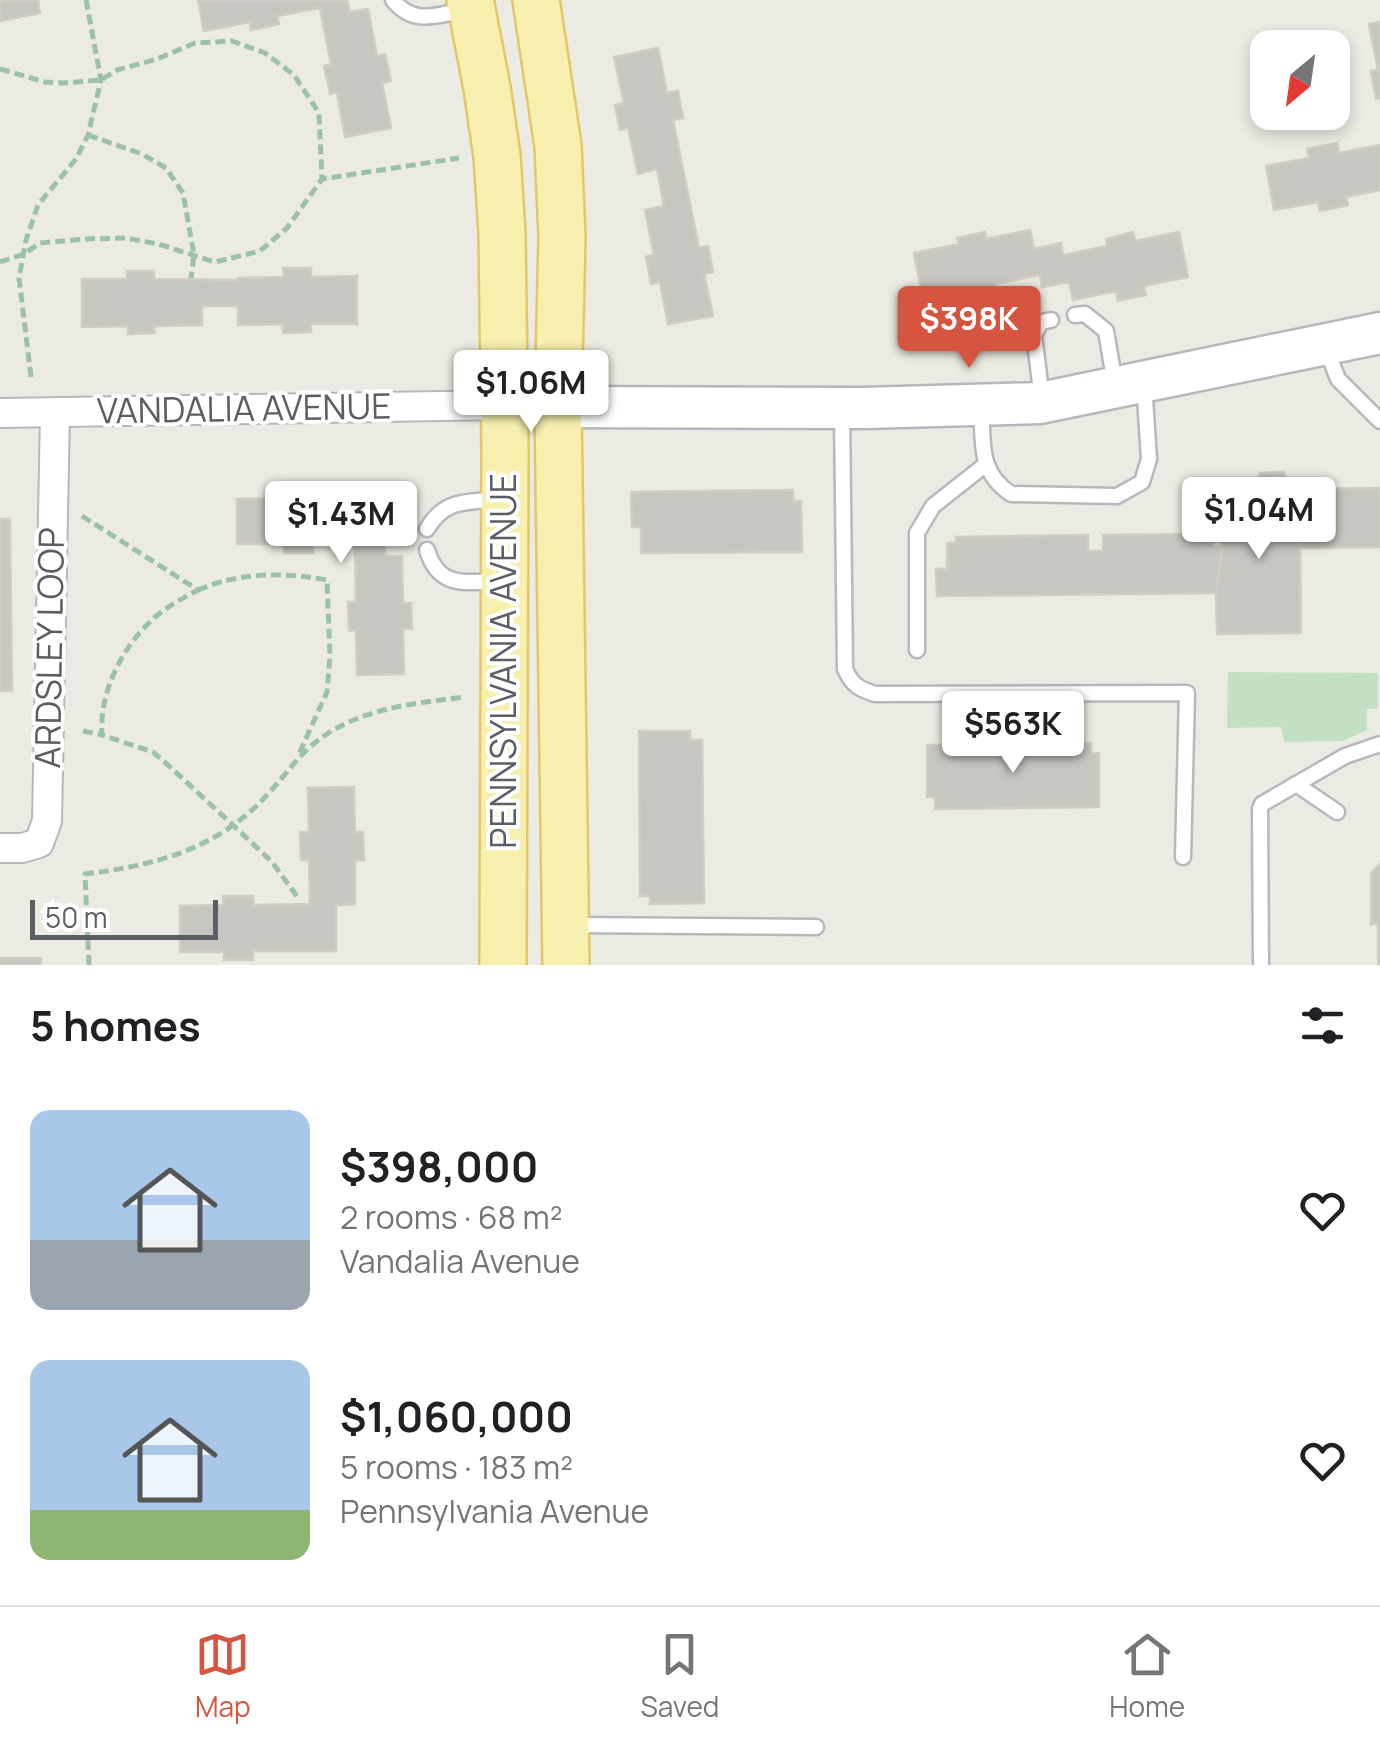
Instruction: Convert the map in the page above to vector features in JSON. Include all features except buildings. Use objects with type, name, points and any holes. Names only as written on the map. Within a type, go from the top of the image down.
[{"type":"main road","name":"PENNSYLVANIA AVENUE","points":[[536,0],[558,146],[562,236],[558,407],[566,945]]},
{"type":"main road","name":"PENNSYLVANIA AVENUE","points":[[471,4],[497,156],[502,233],[503,965]]},
{"type":"street","name":"VANDALIA AVENUE","points":[[0,413],[505,405],[842,408],[1042,403],[1380,333]]},
{"type":"street","name":"ARDSLEY LOOP","points":[[0,848],[22,848],[38,842],[47,820],[55,412]]},
{"type":"lane","points":[[393,0],[402,11],[419,18],[471,4]]},
{"type":"lane","points":[[981,405],[985,465],[997,485],[1011,494],[1117,496],[1142,482],[1149,460],[1130,386],[1106,330],[1085,314],[1076,315]]},
{"type":"lane","points":[[1042,403],[1034,335],[1041,322],[1051,320]]},
{"type":"lane","points":[[1325,345],[1338,380],[1380,421]]},
{"type":"lane","points":[[842,408],[846,670],[850,682],[875,694],[1187,694],[1183,857]]},
{"type":"lane","points":[[918,650],[917,534],[933,506],[985,465]]},
{"type":"lane","points":[[427,528],[447,505],[505,498]]},
{"type":"lane","points":[[427,550],[432,566],[443,577],[465,582],[504,581]]},
{"type":"lane","points":[[1261,965],[1262,804],[1345,756],[1380,744]]},
{"type":"lane","points":[[1296,784],[1337,812]]},
{"type":"lane","points":[[566,945],[816,926]]},
{"type":"path","points":[[32,376],[19,278],[38,205],[76,159],[88,135],[101,80],[86,0]]},
{"type":"path","points":[[0,68],[45,82],[101,80],[117,70],[195,43],[232,41],[266,53],[294,76],[319,114],[322,179],[286,228],[260,251],[215,262],[126,238],[40,242],[24,254],[0,262]]},
{"type":"path","points":[[88,135],[142,154],[166,168],[183,193],[194,255],[191,278]]},
{"type":"path","points":[[322,179],[459,158]]},
{"type":"path","points":[[82,516],[198,590]]},
{"type":"path","points":[[102,735],[100,716],[109,688],[129,647],[150,621],[174,603],[218,582],[258,574],[296,574],[328,580],[330,656],[327,692],[298,757]]},
{"type":"path","points":[[89,965],[85,874],[174,857],[234,827],[298,757],[327,734],[368,713],[466,697]]},
{"type":"path","points":[[84,731],[152,752],[272,862],[299,899]]},
{"type":"green space","points":[[1228,672],[1378,673],[1378,708],[1367,709],[1367,730],[1342,741],[1284,742],[1281,727],[1227,728]]}]
